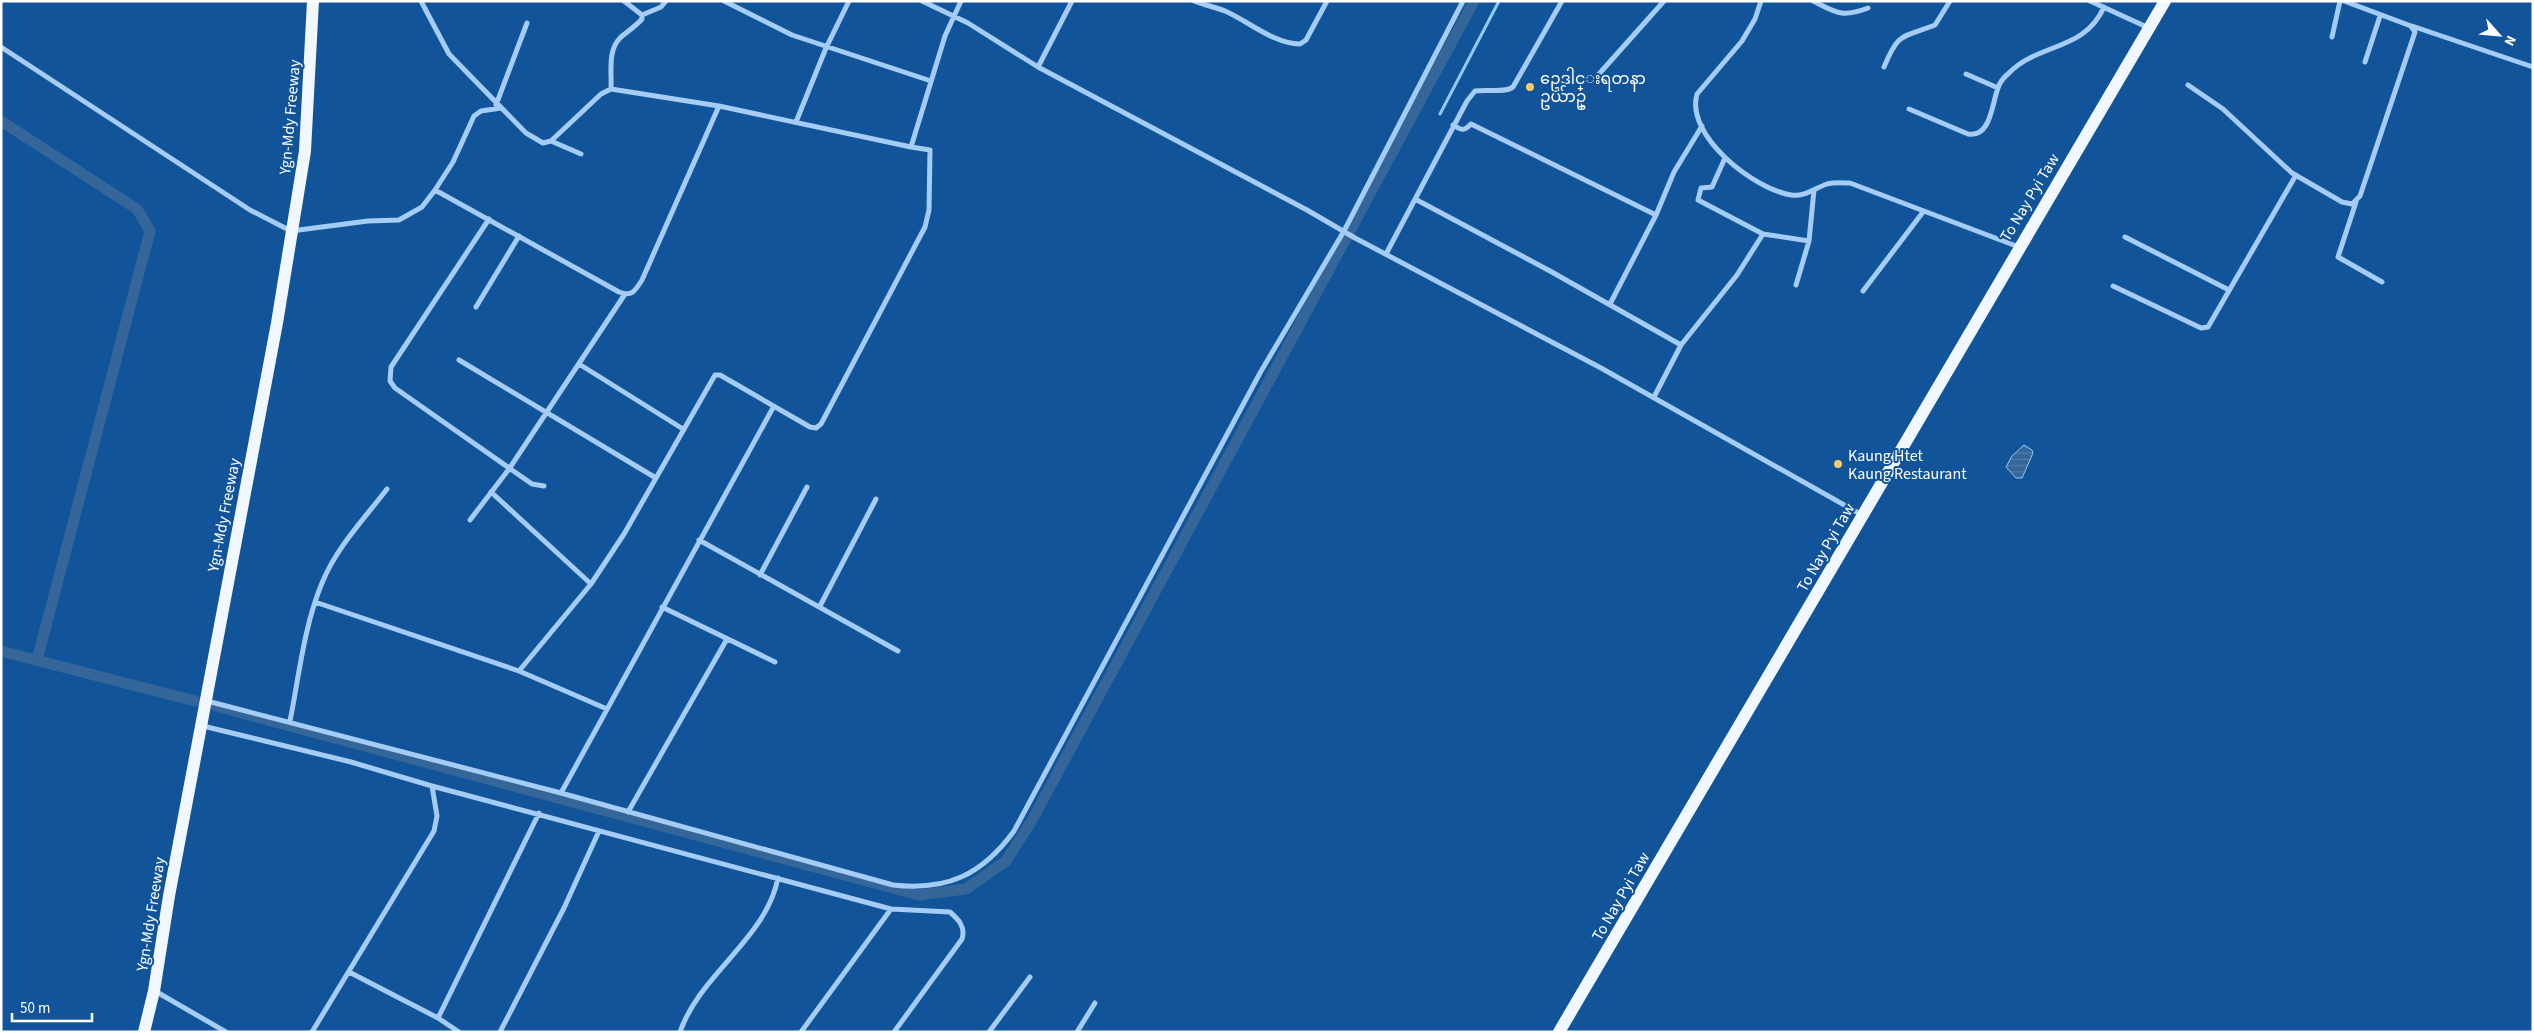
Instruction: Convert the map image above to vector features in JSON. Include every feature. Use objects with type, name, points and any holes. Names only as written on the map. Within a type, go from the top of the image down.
[{"type":"main road","name":"Ygn-Mdy Freeway","points":[[144,1032],[154,991],[204,700],[276,323],[305,151],[313,1]]},
{"type":"main road","name":"To Nay Pyi Taw","points":[[1559,1032],[2165,1]]},
{"type":"street","points":[[421,1],[449,54],[499,106],[538,141],[543,143],[551,141],[601,94],[611,89],[719,106],[930,150],[929,210],[925,227],[819,427],[810,426],[716,374],[624,534],[591,584],[519,671]]},
{"type":"street","points":[[624,1],[642,15]]},
{"type":"street","points":[[642,15],[661,7],[666,1]]},
{"type":"street","points":[[724,1],[792,35],[826,48],[873,60],[931,81]]},
{"type":"street","points":[[796,122],[826,48],[849,1]]},
{"type":"street","points":[[922,1],[954,19],[968,23],[1038,67],[1654,398],[1863,515]]},
{"type":"street","points":[[911,147],[945,36],[961,1]]},
{"type":"street","points":[[1038,67],[1072,1]]},
{"type":"street","points":[[1194,1],[1223,10],[1280,40],[1297,44],[1306,40],[1327,1]]},
{"type":"street","points":[[204,700],[562,793],[893,885],[915,888],[955,881],[987,862],[1014,831],[1260,373],[1344,232],[1463,1]]},
{"type":"street","points":[[1386,254],[1453,125],[1475,90],[1491,88],[1504,91],[1513,87],[1562,1]]},
{"type":"street","points":[[1599,74],[1664,1]]},
{"type":"street","points":[[1761,1],[1755,19],[1742,41],[1698,94],[1695,112],[1702,126],[1725,158],[1741,172],[1782,192],[1798,195],[1830,183],[1850,183],[2019,247]]},
{"type":"street","points":[[1814,1],[1844,15],[1868,8]]},
{"type":"street","points":[[1884,68],[1896,43],[1906,34],[1935,26],[1950,1]]},
{"type":"street","points":[[2090,1],[2150,28]]},
{"type":"street","points":[[2332,37],[2342,1],[2380,16],[2533,67]]},
{"type":"street","points":[[1909,109],[1974,135],[1981,132],[1987,122],[2002,80],[2018,65],[2089,30],[2100,18],[2104,7]]},
{"type":"street","points":[[611,89],[612,52],[614,46],[622,36],[642,19],[642,15]]},
{"type":"street","points":[[2365,62],[2380,16]]},
{"type":"street","points":[[499,106],[527,23]]},
{"type":"street","points":[[2382,282],[2338,257],[2415,32],[2414,28],[2404,23]]},
{"type":"street","points":[[1,47],[250,210],[291,231],[368,221],[399,220],[422,206],[435,190],[453,162],[474,116],[481,111],[499,106]]},
{"type":"street","points":[[1966,74],[1998,88]]},
{"type":"street","points":[[2188,85],[2223,109],[2271,156],[2296,175],[2342,202],[2352,204],[2356,202]]},
{"type":"street","points":[[435,190],[625,294],[633,293],[642,280],[719,106]]},
{"type":"street","points":[[1453,125],[1461,130],[1465,130],[1471,124],[1656,215]]},
{"type":"street","points":[[1610,304],[1656,215],[1674,172],[1702,126]]},
{"type":"street","points":[[551,141],[581,154]]},
{"type":"street","points":[[1725,158],[1712,187],[1701,188],[1697,198],[1763,234],[1809,241]]},
{"type":"street","points":[[2114,286],[2204,329],[2208,327],[2296,175]]},
{"type":"street","points":[[1796,285],[1809,241],[1814,190]]},
{"type":"street","points":[[1415,199],[1610,304],[1681,345]]},
{"type":"street","points":[[1863,291],[1923,212]]},
{"type":"street","points":[[489,220],[391,367],[390,381],[395,388],[509,469],[532,484],[544,486]]},
{"type":"street","points":[[1654,398],[1681,345],[1725,292],[1763,234]]},
{"type":"street","points":[[476,308],[519,236]]},
{"type":"street","points":[[2125,236],[2229,290]]},
{"type":"street","points":[[470,520],[509,469],[625,294]]},
{"type":"street","points":[[459,360],[656,478]]},
{"type":"street","points":[[579,364],[683,429]]},
{"type":"street","points":[[562,793],[662,607],[774,406]]},
{"type":"street","points":[[760,575],[807,487]]},
{"type":"street","points":[[290,721],[315,602],[322,582],[333,562],[387,489]]},
{"type":"street","points":[[491,492],[591,584]]},
{"type":"street","points":[[820,606],[876,499]]},
{"type":"street","points":[[700,540],[898,651]]},
{"type":"street","points":[[315,602],[519,671],[607,709]]},
{"type":"street","points":[[662,607],[775,662]]},
{"type":"street","points":[[628,812],[727,638]]},
{"type":"street","points":[[200,725],[351,762],[432,786],[540,813],[600,831],[891,909],[950,912],[962,925],[964,934],[894,1032]]},
{"type":"street","points":[[312,1032],[434,830],[436,816],[432,786]]},
{"type":"street","points":[[438,1018],[540,813]]},
{"type":"street","points":[[500,1032],[564,908],[600,831]]},
{"type":"street","points":[[680,1032],[691,1010],[757,925],[769,905],[778,878]]},
{"type":"street","points":[[801,1032],[891,909]]},
{"type":"street","points":[[349,972],[438,1018],[459,1032]]},
{"type":"street","points":[[989,1032],[1030,977]]},
{"type":"street","points":[[154,991],[226,1032]]},
{"type":"street","points":[[1077,1032],[1095,1003]]},
{"type":"water","points":[[2024,445],[2032,450],[2033,453],[2022,478],[2016,478],[2006,467],[2012,456]]},
{"type":"waterway","points":[[216,706],[919,895],[966,889],[1006,861],[1031,822],[1474,1]]},
{"type":"waterway","points":[[1440,114],[1499,1]]},
{"type":"waterway","points":[[1,121],[137,209],[150,231],[37,660]]},
{"type":"waterway","points":[[1,651],[195,701]]},
{"type":"place","name":"ဥေဒါင္းရတနာ ဥယ်ာဥ္","points":[[1530,87]]},
{"type":"place","name":"Kaung Htet Kaung Restaurant","points":[[1838,464]]}]
